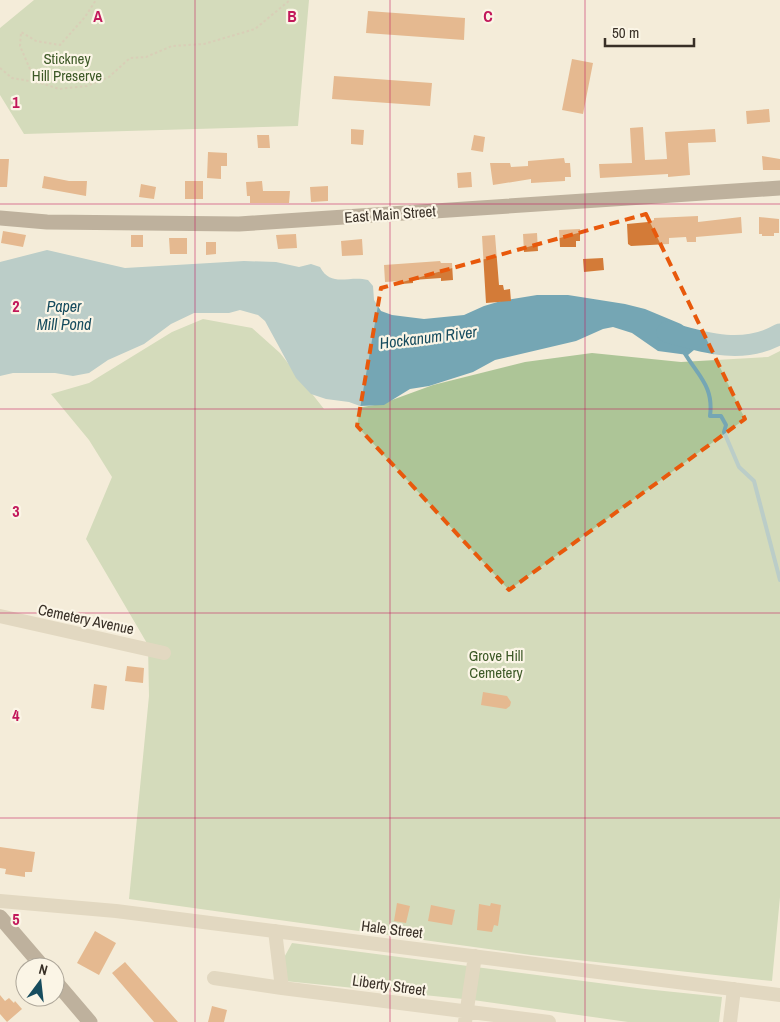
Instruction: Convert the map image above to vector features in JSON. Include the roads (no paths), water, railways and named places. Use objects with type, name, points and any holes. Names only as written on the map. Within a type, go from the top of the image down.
[{"type":"main road","name":"East Main Street","points":[[0,218],[47,222],[240,224],[780,188]]},
{"type":"main road","points":[[0,918],[34,957]]},
{"type":"main road","points":[[65,993],[90,1022]]},
{"type":"street","name":"Cemetery Avenue","points":[[0,616],[164,654]]},
{"type":"street","name":"Hale Street","points":[[0,901],[116,911],[780,995]]},
{"type":"street","points":[[275,931],[282,988]]},
{"type":"street","points":[[466,1017],[475,956]]},
{"type":"street","name":"Liberty Street","points":[[214,978],[466,1017],[549,1022]]},
{"type":"street","points":[[730,1022],[734,988]]},
{"type":"water","name":"Paper Mill Pond","points":[[47,250],[125,268],[244,261],[276,262],[299,267],[311,264],[320,267],[329,277],[335,279],[368,280],[373,286],[374,300],[381,311],[392,315],[424,319],[464,315],[501,301],[537,295],[568,295],[645,309],[681,324],[692,332],[694,350],[688,355],[658,351],[632,333],[613,327],[603,329],[576,341],[495,360],[473,372],[429,386],[410,389],[384,405],[360,406],[311,394],[296,378],[265,321],[258,315],[240,310],[229,313],[194,313],[171,324],[144,344],[108,360],[89,373],[73,376],[55,373],[13,373],[0,376],[0,262]]},
{"type":"waterway","name":"Hockanum River","points":[[667,332],[695,340],[724,345],[752,344],[780,334]]},
{"type":"waterway","points":[[684,352],[707,389],[710,397],[710,416],[721,416],[726,425],[724,432],[739,467],[754,481],[780,580]]},
{"type":"park label","name":"Stickney Hill Preserve","points":[[67,66]]},
{"type":"park label","name":"Grove Hill Cemetery","points":[[496,664]]}]
